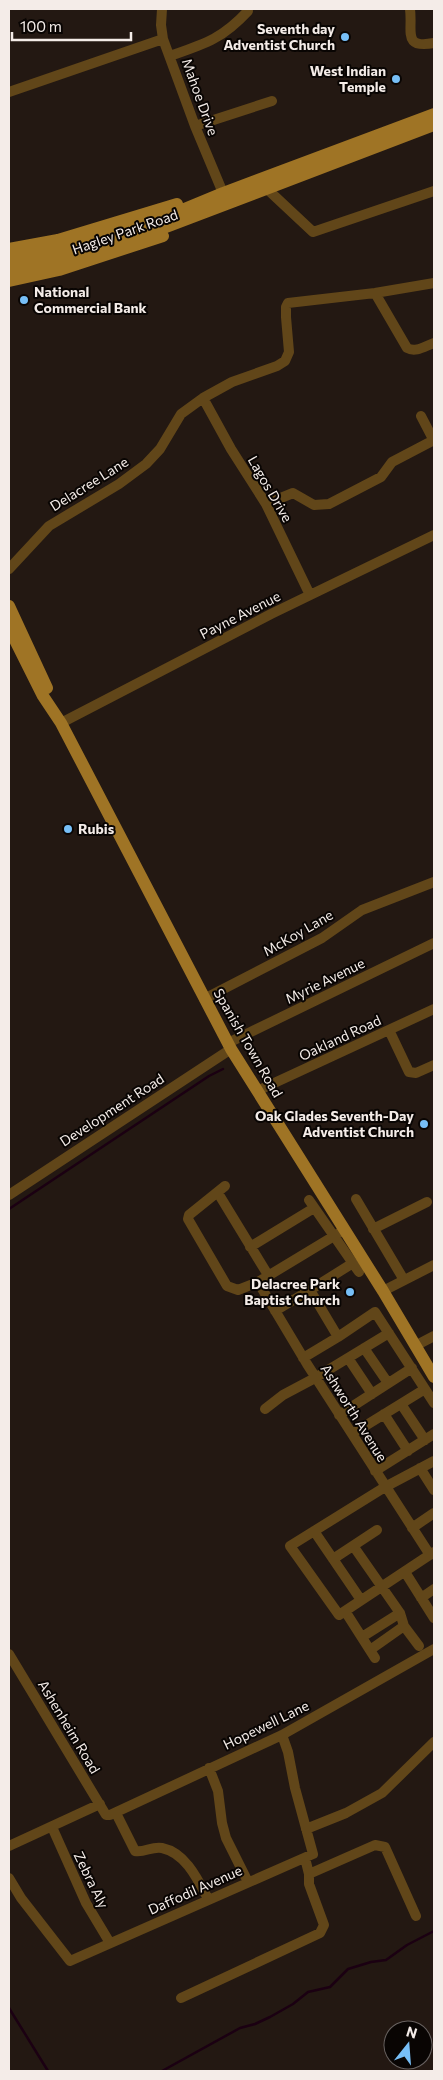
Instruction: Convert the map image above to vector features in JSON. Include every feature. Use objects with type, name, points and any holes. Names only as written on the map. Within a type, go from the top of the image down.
[{"type":"main road","name":"Hagley Park Road","points":[[9,259],[66,248],[144,224],[434,114]]},
{"type":"main road","name":"Hagley Park Road","points":[[9,270],[73,257],[161,229],[434,125]]},
{"type":"main road","name":"Hagley Park Road","points":[[9,249],[58,240],[191,200],[220,194]]},
{"type":"main road","name":"Hagley Park Road","points":[[9,281],[59,270],[146,243],[206,219],[246,196]]},
{"type":"main road","name":"Spanish Town Road","points":[[9,606],[48,690],[58,717],[229,1046],[340,1234],[383,1291],[434,1377]]},
{"type":"main road","name":"Spanish Town Road","points":[[9,628],[43,696],[58,717]]},
{"type":"street","name":"Mahoe Drive","points":[[162,9],[161,25],[163,39],[220,194]]},
{"type":"street","points":[[410,9],[410,37],[414,43],[421,46],[434,43]]},
{"type":"street","points":[[170,56],[207,44],[233,27],[248,11]]},
{"type":"street","points":[[9,92],[163,39]]},
{"type":"street","points":[[195,126],[272,100]]},
{"type":"street","points":[[266,188],[313,232],[434,192]]},
{"type":"street","name":"Delacree Lane","points":[[9,569],[48,526],[119,484],[146,464],[160,449],[181,414],[203,398],[232,382],[285,361],[289,352],[286,317],[288,303],[375,293],[434,283]]},
{"type":"street","points":[[375,293],[407,348],[417,350],[434,343]]},
{"type":"street","name":"Lagos Drive","points":[[203,398],[231,449],[266,504],[310,595]]},
{"type":"street","points":[[266,504],[293,493],[314,506],[329,504],[381,477],[392,462],[434,441],[421,416]]},
{"type":"street","name":"Payne Avenue","points":[[58,717],[434,534]]},
{"type":"street","name":"McKoy Lane","points":[[204,999],[322,938],[362,910],[434,882]]},
{"type":"street","name":"Myrie Avenue","points":[[229,1046],[434,943]]},
{"type":"street","name":"Oakland Road","points":[[257,1091],[434,1009]]},
{"type":"street","points":[[389,1030],[409,1072],[416,1073],[434,1065]]},
{"type":"street","name":"Development Road","points":[[9,1195],[229,1046]]},
{"type":"street","points":[[268,1275],[250,1247],[221,1190],[189,1215],[189,1223],[227,1286],[238,1290],[258,1282],[340,1234]]},
{"type":"street","points":[[356,1199],[404,1280]]},
{"type":"street","points":[[373,1229],[427,1202]]},
{"type":"street","points":[[250,1247],[312,1204],[340,1234],[356,1268],[310,1290],[275,1311]]},
{"type":"street","points":[[383,1291],[434,1265]]},
{"type":"street","name":"Ashworth Avenue","points":[[258,1282],[315,1378],[412,1528],[432,1554]]},
{"type":"street","points":[[310,1290],[338,1336]]},
{"type":"street","points":[[303,1358],[375,1312],[434,1403]]},
{"type":"street","points":[[265,1409],[283,1395],[389,1333]]},
{"type":"street","points":[[415,1346],[434,1336]]},
{"type":"street","points":[[364,1348],[388,1384]]},
{"type":"street","points":[[348,1358],[372,1394]]},
{"type":"street","points":[[339,1415],[412,1368]]},
{"type":"street","points":[[352,1434],[425,1389]]},
{"type":"street","points":[[401,1404],[425,1440]]},
{"type":"street","points":[[384,1414],[408,1451]]},
{"type":"street","points":[[375,1471],[434,1434]]},
{"type":"street","points":[[404,1626],[372,1654],[362,1637],[290,1546],[385,1487],[434,1462]]},
{"type":"street","points":[[420,1468],[434,1490]]},
{"type":"street","points":[[412,1528],[433,1518]]},
{"type":"street","points":[[333,1559],[354,1547],[377,1530]]},
{"type":"street","points":[[314,1531],[361,1600]]},
{"type":"street","points":[[354,1547],[400,1613],[404,1626],[419,1646]]},
{"type":"street","points":[[342,1613],[432,1554]]},
{"type":"street","points":[[405,1572],[421,1598],[432,1611]]},
{"type":"street","points":[[421,1598],[434,1589]]},
{"type":"street","points":[[362,1637],[400,1613]]},
{"type":"street","name":"Hopewell Lane","points":[[111,1814],[282,1735],[434,1649]]},
{"type":"street","name":"Ashenheim Road","points":[[9,1654],[100,1804],[111,1814],[135,1852],[154,1848],[162,1848],[170,1852],[190,1868],[208,1900]]},
{"type":"street","points":[[180,1998],[320,1933],[324,1925],[309,1884],[309,1874],[305,1858],[313,1854],[295,1788],[288,1752],[282,1735]]},
{"type":"street","points":[[306,1829],[346,1813],[382,1793],[434,1742]]},
{"type":"street","points":[[210,1768],[218,1791],[226,1838],[248,1882]]},
{"type":"street","points":[[9,1846],[100,1804]]},
{"type":"street","name":"Zebra Aly","points":[[52,1827],[86,1903],[110,1943]]},
{"type":"street","points":[[309,1874],[375,1846],[385,1847],[416,1916]]},
{"type":"street","name":"Daffodil Avenue","points":[[9,1878],[21,1898],[70,1961],[305,1858]]},
{"type":"waterway","points":[[9,1209],[209,1076],[223,1069]]},
{"type":"waterway","points":[[162,2071],[240,2028],[270,2017],[293,2004],[308,1992],[330,1987],[348,1969],[371,1962],[386,1960],[407,1945],[434,1931]]},
{"type":"waterway","points":[[9,2008],[48,2071]]},
{"type":"place","name":"Seventh day Adventist Church","points":[[345,37]]},
{"type":"place","name":"West Indian Temple","points":[[396,79]]},
{"type":"place","name":"National Commercial Bank","points":[[24,300]]},
{"type":"place","name":"Rubis","points":[[68,829]]},
{"type":"place","name":"Oak Glades Seventh-Day Adventist Church","points":[[424,1124]]},
{"type":"place","name":"Delacree Park Baptist Church","points":[[350,1292]]}]
